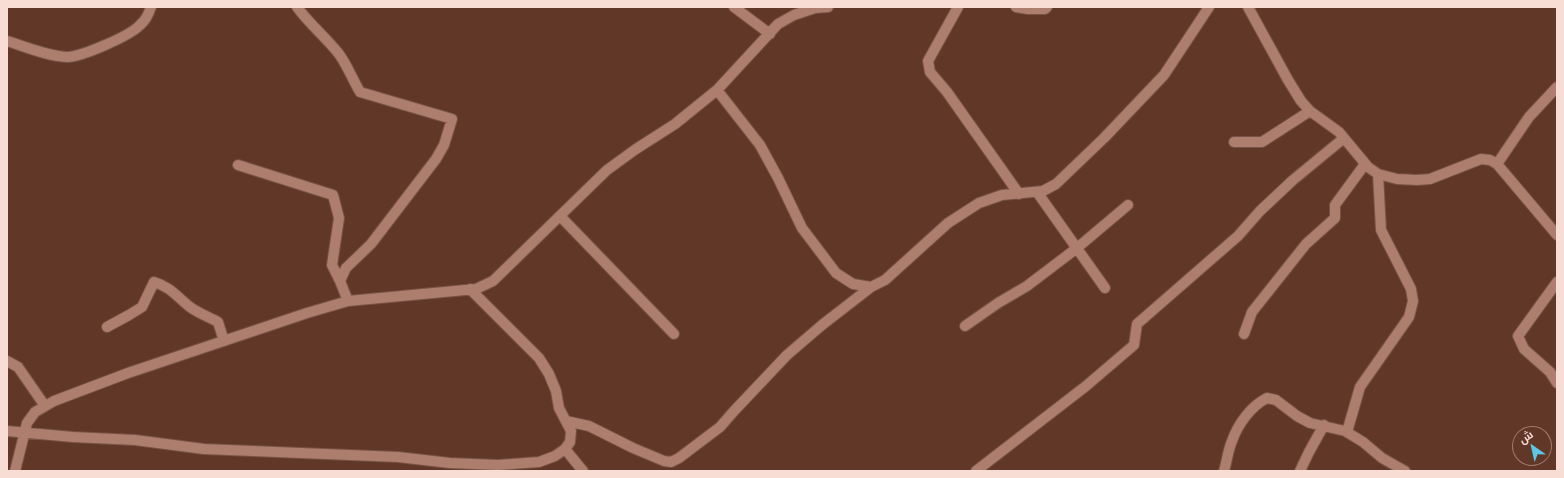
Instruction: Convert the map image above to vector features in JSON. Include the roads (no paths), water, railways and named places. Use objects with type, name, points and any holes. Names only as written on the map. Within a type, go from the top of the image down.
[{"type":"street","points":[[7,41],[52,55],[68,57],[95,50],[132,31],[141,25],[148,15],[151,7]]},
{"type":"street","points":[[297,7],[311,26],[328,41],[339,54],[360,92],[452,120],[444,144],[436,159],[371,244],[346,268],[340,281]]},
{"type":"street","points":[[734,7],[770,34]]},
{"type":"street","points":[[15,471],[27,423],[35,412],[54,401],[128,373],[348,301],[476,289],[493,281],[607,170],[675,124],[717,90],[778,24],[794,15],[815,8],[828,7]]},
{"type":"street","points":[[958,7],[928,60],[930,72],[948,92],[1019,194]]},
{"type":"street","points":[[1016,7],[1028,9],[1047,7]]},
{"type":"street","points":[[566,421],[588,426],[664,461],[671,462],[694,448],[720,427],[787,355],[822,325],[872,287],[885,280],[948,223],[979,203],[1002,195],[1043,191],[1056,184],[1104,138],[1164,75],[1209,7]]},
{"type":"street","points":[[1248,7],[1301,101],[1310,111],[1339,132],[1365,164],[1378,174],[1397,179],[1417,180],[1430,178],[1481,159],[1490,160],[1497,164],[1557,235]]},
{"type":"street","points":[[1497,164],[1529,117],[1557,87]]},
{"type":"street","points":[[717,90],[760,145],[802,228],[836,273],[853,284],[872,287]]},
{"type":"street","points":[[1234,142],[1262,142],[1310,111]]},
{"type":"street","points":[[980,470],[1086,386],[1134,345],[1138,324],[1238,236],[1260,211],[1293,180],[1344,138]]},
{"type":"street","points":[[1244,334],[1252,312],[1306,244],[1335,218],[1335,205],[1365,164]]},
{"type":"street","points":[[238,165],[333,195],[339,218],[332,265],[348,301]]},
{"type":"street","points":[[1347,432],[1360,387],[1409,316],[1413,301],[1412,289],[1382,230],[1378,174]]},
{"type":"street","points":[[1037,192],[1105,288]]},
{"type":"street","points":[[964,326],[1027,286],[1077,248],[1128,205]]},
{"type":"street","points":[[560,216],[674,334]]},
{"type":"street","points":[[107,327],[142,307],[154,282],[162,284],[174,292],[190,307],[218,322],[224,341]]},
{"type":"street","points":[[1557,282],[1518,336],[1524,349],[1550,372],[1557,383]]},
{"type":"street","points":[[7,431],[73,437],[135,440],[204,449],[398,458],[445,467],[539,462],[555,456],[565,449],[570,442],[571,431],[560,408],[556,391],[549,374],[539,358],[470,289]]},
{"type":"street","points":[[7,361],[18,367],[45,406]]},
{"type":"street","points":[[1224,471],[1231,442],[1238,427],[1256,404],[1266,398],[1276,400],[1297,416],[1310,423],[1324,425],[1347,432],[1363,442],[1382,458],[1405,471]]},
{"type":"street","points":[[1300,471],[1324,425]]},
{"type":"street","points":[[565,449],[583,471]]}]
